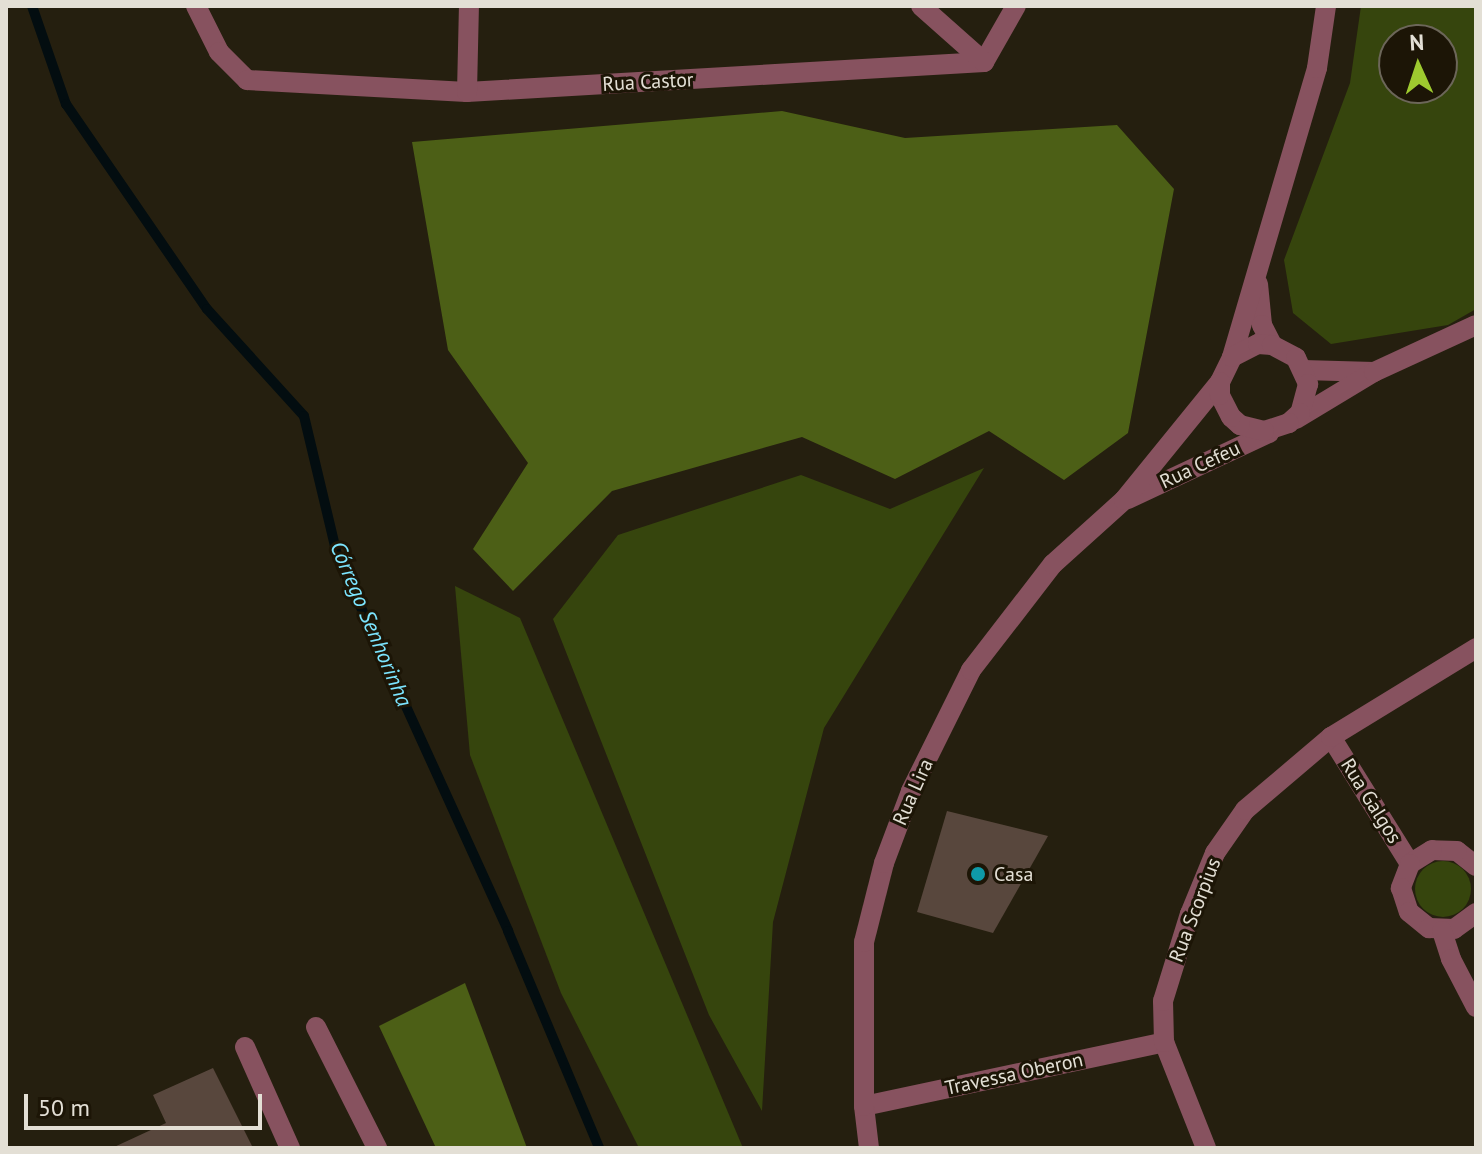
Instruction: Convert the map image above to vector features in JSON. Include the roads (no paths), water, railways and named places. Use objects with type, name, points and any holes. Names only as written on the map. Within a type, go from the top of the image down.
[{"type":"street","name":"Rua Castor","points":[[196,6],[219,52],[247,80],[467,92],[984,62]]},
{"type":"street","points":[[467,92],[469,6]]},
{"type":"street","points":[[921,6],[984,62],[1016,6]]},
{"type":"street","points":[[1124,500],[1220,382],[1232,357],[1317,68],[1326,6]]},
{"type":"street","points":[[1265,243],[1258,300],[1262,325],[1272,345]]},
{"type":"street","name":"Rua Cefeu","points":[[1124,500],[1283,426],[1374,372],[1476,325]]},
{"type":"street","points":[[1220,382],[1224,407],[1240,425],[1251,430],[1283,426],[1300,413],[1308,384],[1296,358],[1272,345],[1258,344],[1232,357]]},
{"type":"street","name":"Rua Cefeu","points":[[1303,370],[1374,372]]},
{"type":"street","name":"Rua Lira","points":[[869,1148],[864,1106],[864,942],[884,863],[911,791],[971,670],[1053,564],[1124,500]]},
{"type":"street","name":"Rua Scorpius","points":[[1206,1148],[1164,1042],[1163,1001],[1190,914],[1215,853],[1245,810],[1331,737],[1476,648]]},
{"type":"street","name":"Rua Galgos","points":[[1331,737],[1410,864]]},
{"type":"street","points":[[1476,866],[1469,858],[1445,848],[1420,855],[1404,875],[1403,901],[1417,922],[1442,931],[1466,924],[1476,913]]},
{"type":"street","points":[[1442,931],[1451,959],[1476,1007]]},
{"type":"street","points":[[316,1027],[377,1148]]},
{"type":"street","name":"Travessa Oberon","points":[[864,1106],[1164,1042]]},
{"type":"street","points":[[245,1047],[290,1148]]},
{"type":"waterway","name":"Córrego Senhorinha","points":[[32,6],[66,104],[207,309],[304,416],[337,555],[508,931],[599,1148]]},
{"type":"place","name":"Casa","points":[[978,874]]}]
